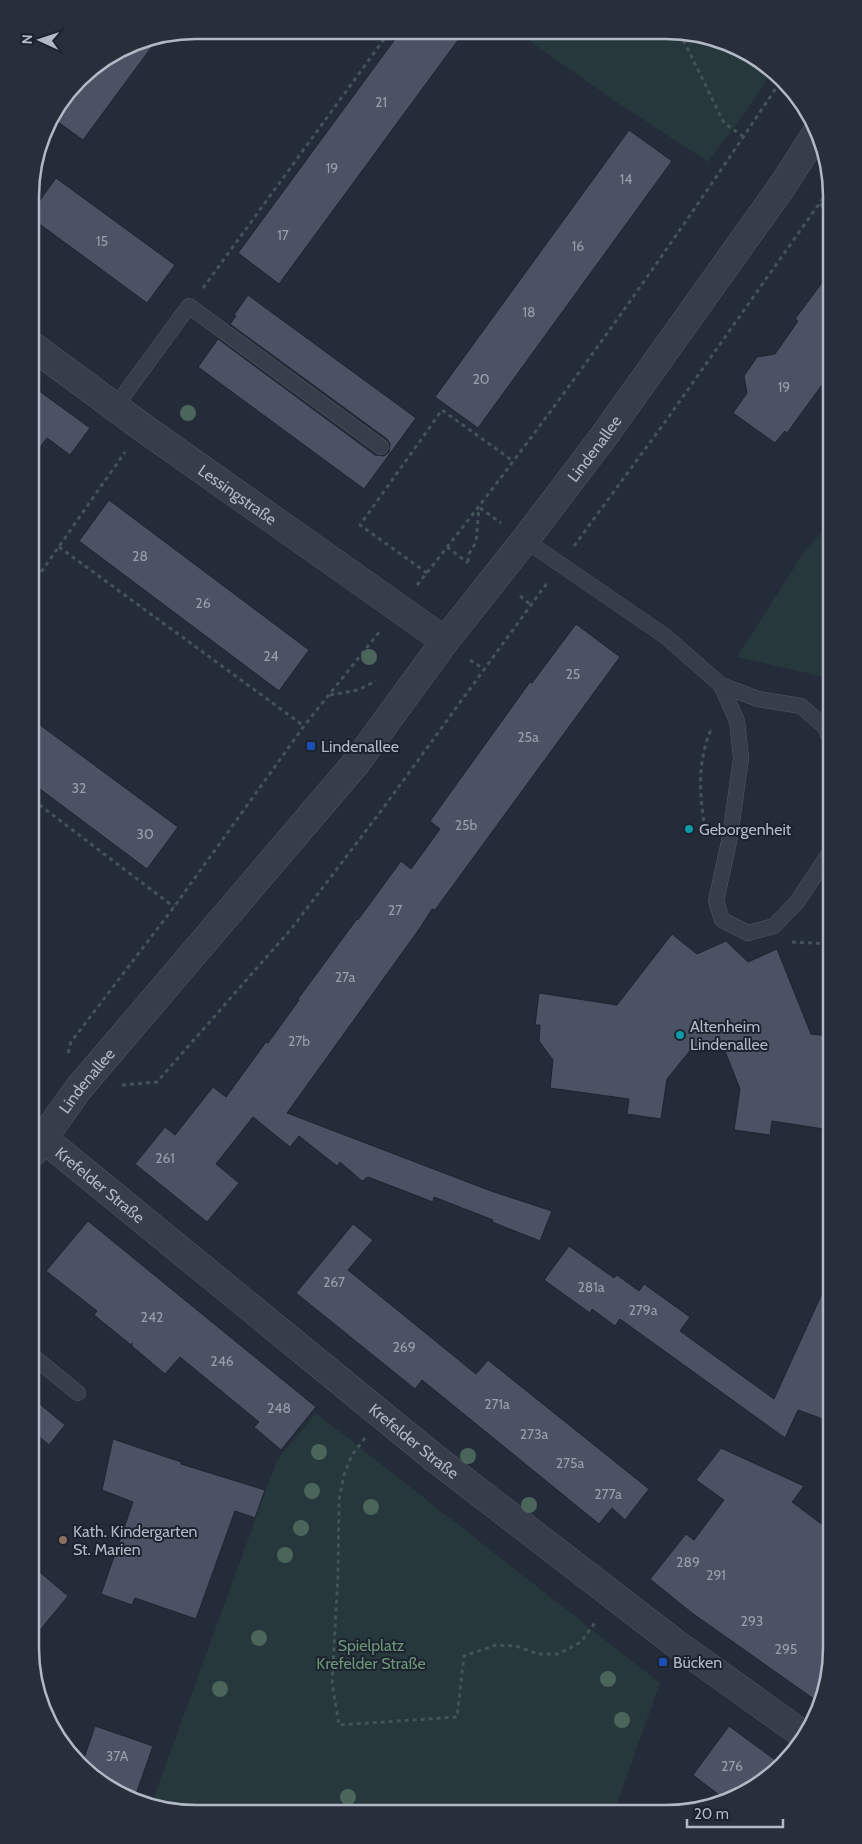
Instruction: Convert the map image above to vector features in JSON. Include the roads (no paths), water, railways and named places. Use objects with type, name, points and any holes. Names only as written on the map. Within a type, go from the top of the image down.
[{"type":"street","name":"Lindenallee","points":[[39,1138],[356,763],[445,642],[609,428],[783,185],[812,139]]},
{"type":"street","name":"Lessingstraße","points":[[39,351],[142,427],[445,642]]},
{"type":"street","name":"Krefelder Straße","points":[[39,1142],[613,1597],[799,1732]]},
{"type":"lane","points":[[115,407],[189,306],[381,447]]},
{"type":"lane","points":[[525,540],[665,636],[721,685],[758,699],[802,706],[823,725]]},
{"type":"lane","points":[[721,685],[737,721],[741,758],[730,837],[716,901],[722,920],[748,933],[774,926],[797,902],[823,863]]},
{"type":"lane","points":[[39,1362],[78,1393]]},
{"type":"place","name":"Lindenallee","points":[[311,746]]},
{"type":"place","name":"Geborgenheit","points":[[689,829]]},
{"type":"place","name":"Altenheim Lindenallee","points":[[680,1035]]},
{"type":"place","name":"Kath. Kindergarten St. Marien","points":[[63,1540]]},
{"type":"place","name":"Bücken","points":[[663,1662]]},
{"type":"park label","name":"Spielplatz Krefelder Straße","points":[[371,1654]]}]
